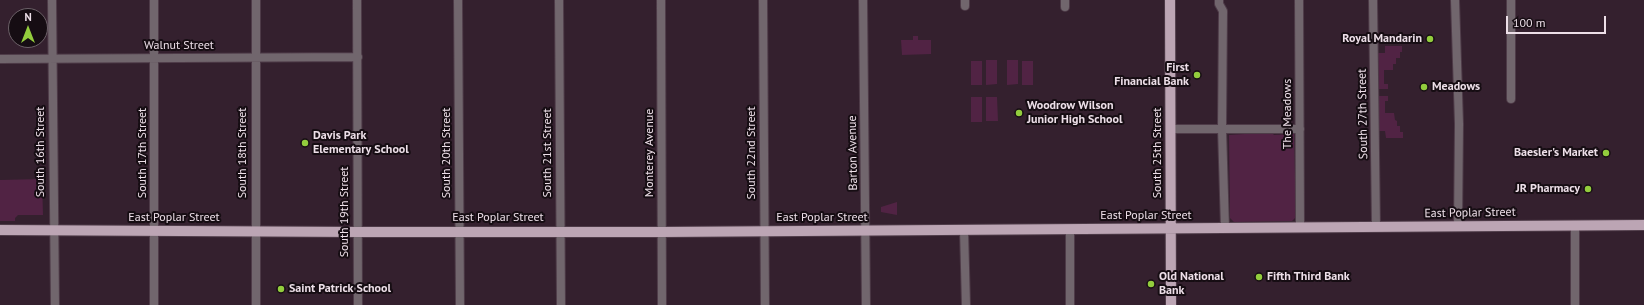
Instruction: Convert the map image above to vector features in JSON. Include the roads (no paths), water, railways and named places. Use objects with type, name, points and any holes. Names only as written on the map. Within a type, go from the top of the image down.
[{"type":"main road","name":"South 25th Street","points":[[1170,0],[1171,305]]},
{"type":"main road","name":"East Poplar Street","points":[[0,230],[256,232],[662,232],[1171,229],[1575,224],[1644,225]]},
{"type":"street","name":"South 16th Street","points":[[52,0],[54,59],[55,305]]},
{"type":"street","name":"South 17th Street","points":[[154,0],[154,305]]},
{"type":"street","name":"South 18th Street","points":[[256,0],[256,305]]},
{"type":"street","name":"South 19th Street","points":[[357,0],[358,305]]},
{"type":"street","name":"South 20th Street","points":[[458,0],[460,305]]},
{"type":"street","name":"South 21st Street","points":[[559,0],[561,305]]},
{"type":"street","name":"Monterey Avenue","points":[[661,0],[662,305]]},
{"type":"street","name":"South 22nd Street","points":[[763,0],[765,305]]},
{"type":"street","name":"Barton Avenue","points":[[863,0],[866,305]]},
{"type":"street","points":[[1219,0],[1219,4],[1223,11],[1222,129],[1225,228]]},
{"type":"street","name":"The Meadows","points":[[1299,0],[1300,227]]},
{"type":"street","name":"South 27th Street","points":[[1373,0],[1376,227]]},
{"type":"street","points":[[1455,0],[1459,124],[1458,226]]},
{"type":"street","points":[[1510,0],[1511,99]]},
{"type":"street","name":"Walnut Street","points":[[0,59],[358,57]]},
{"type":"street","points":[[1171,129],[1300,128]]},
{"type":"street","points":[[1575,224],[1575,305]]},
{"type":"street","points":[[1070,229],[1070,305]]},
{"type":"street","points":[[964,230],[966,305]]},
{"type":"place","name":"Royal Mandarin","points":[[1430,39]]},
{"type":"place","name":"First Financial Bank","points":[[1197,75]]},
{"type":"place","name":"Meadows","points":[[1424,87]]},
{"type":"place","name":"Woodrow Wilson Junior High School","points":[[1019,113]]},
{"type":"place","name":"Davis Park Elementary School","points":[[305,143]]},
{"type":"place","name":"Baesler's Market","points":[[1606,153]]},
{"type":"place","name":"JR Pharmacy","points":[[1588,189]]},
{"type":"place","name":"Fifth Third Bank","points":[[1259,277]]},
{"type":"place","name":"Old National Bank","points":[[1151,284]]},
{"type":"place","name":"Saint Patrick School","points":[[281,289]]}]
